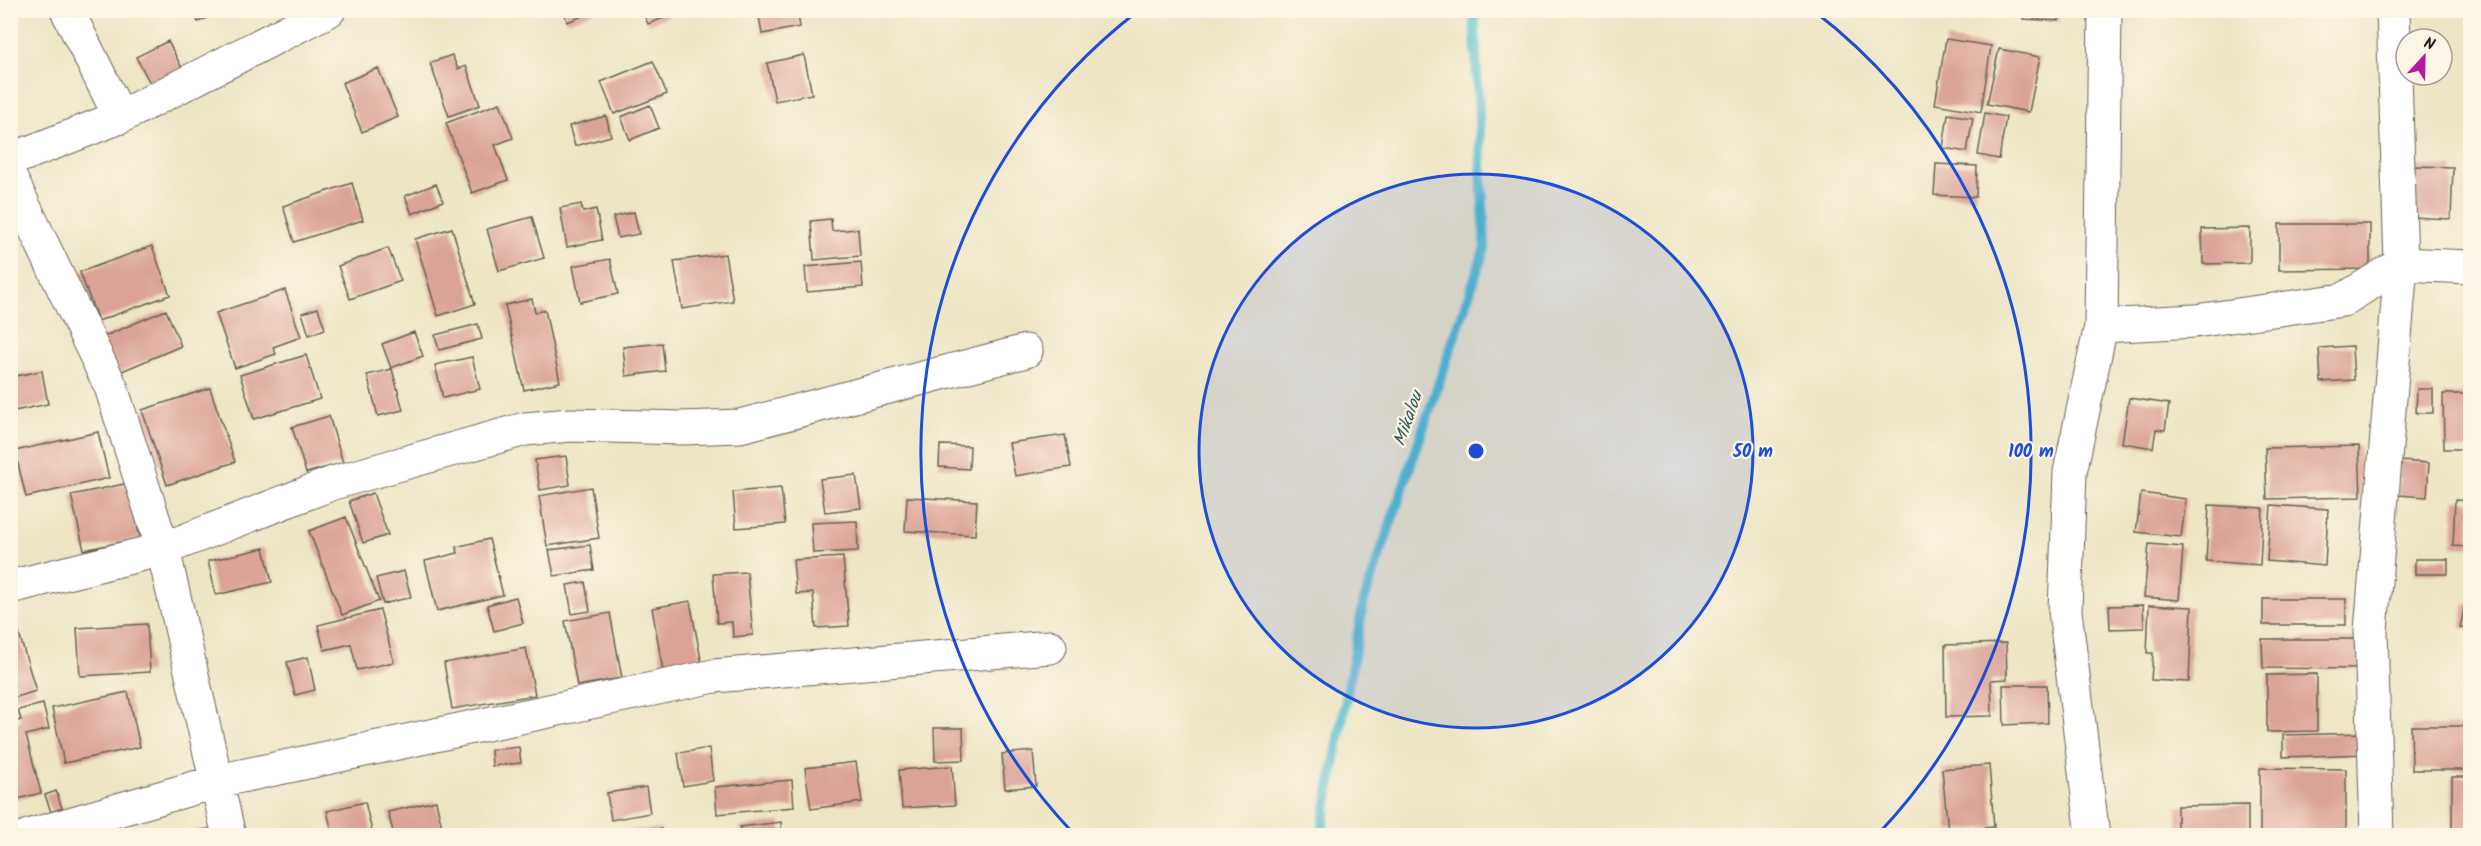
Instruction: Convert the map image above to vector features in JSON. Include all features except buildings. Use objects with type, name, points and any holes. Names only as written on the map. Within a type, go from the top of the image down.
[{"type":"street","points":[[67,10],[120,117]]},
{"type":"street","points":[[10,160],[120,117],[328,10]]},
{"type":"street","points":[[2094,836],[2065,611],[2070,472],[2101,326],[2105,10]]},
{"type":"street","points":[[2377,836],[2371,631],[2401,264],[2393,10]]},
{"type":"street","points":[[10,177],[111,387],[163,549],[230,836]]},
{"type":"street","points":[[2101,326],[2195,321],[2343,300],[2401,264],[2470,267]]},
{"type":"street","points":[[10,587],[163,549],[333,483],[525,429],[571,425],[682,428],[740,426],[1026,351]]},
{"type":"street","points":[[28,836],[218,781],[714,676],[1050,647]]},
{"type":"waterway","name":"Mikalou","points":[[1321,836],[1364,601],[1485,248],[1474,10]]}]
